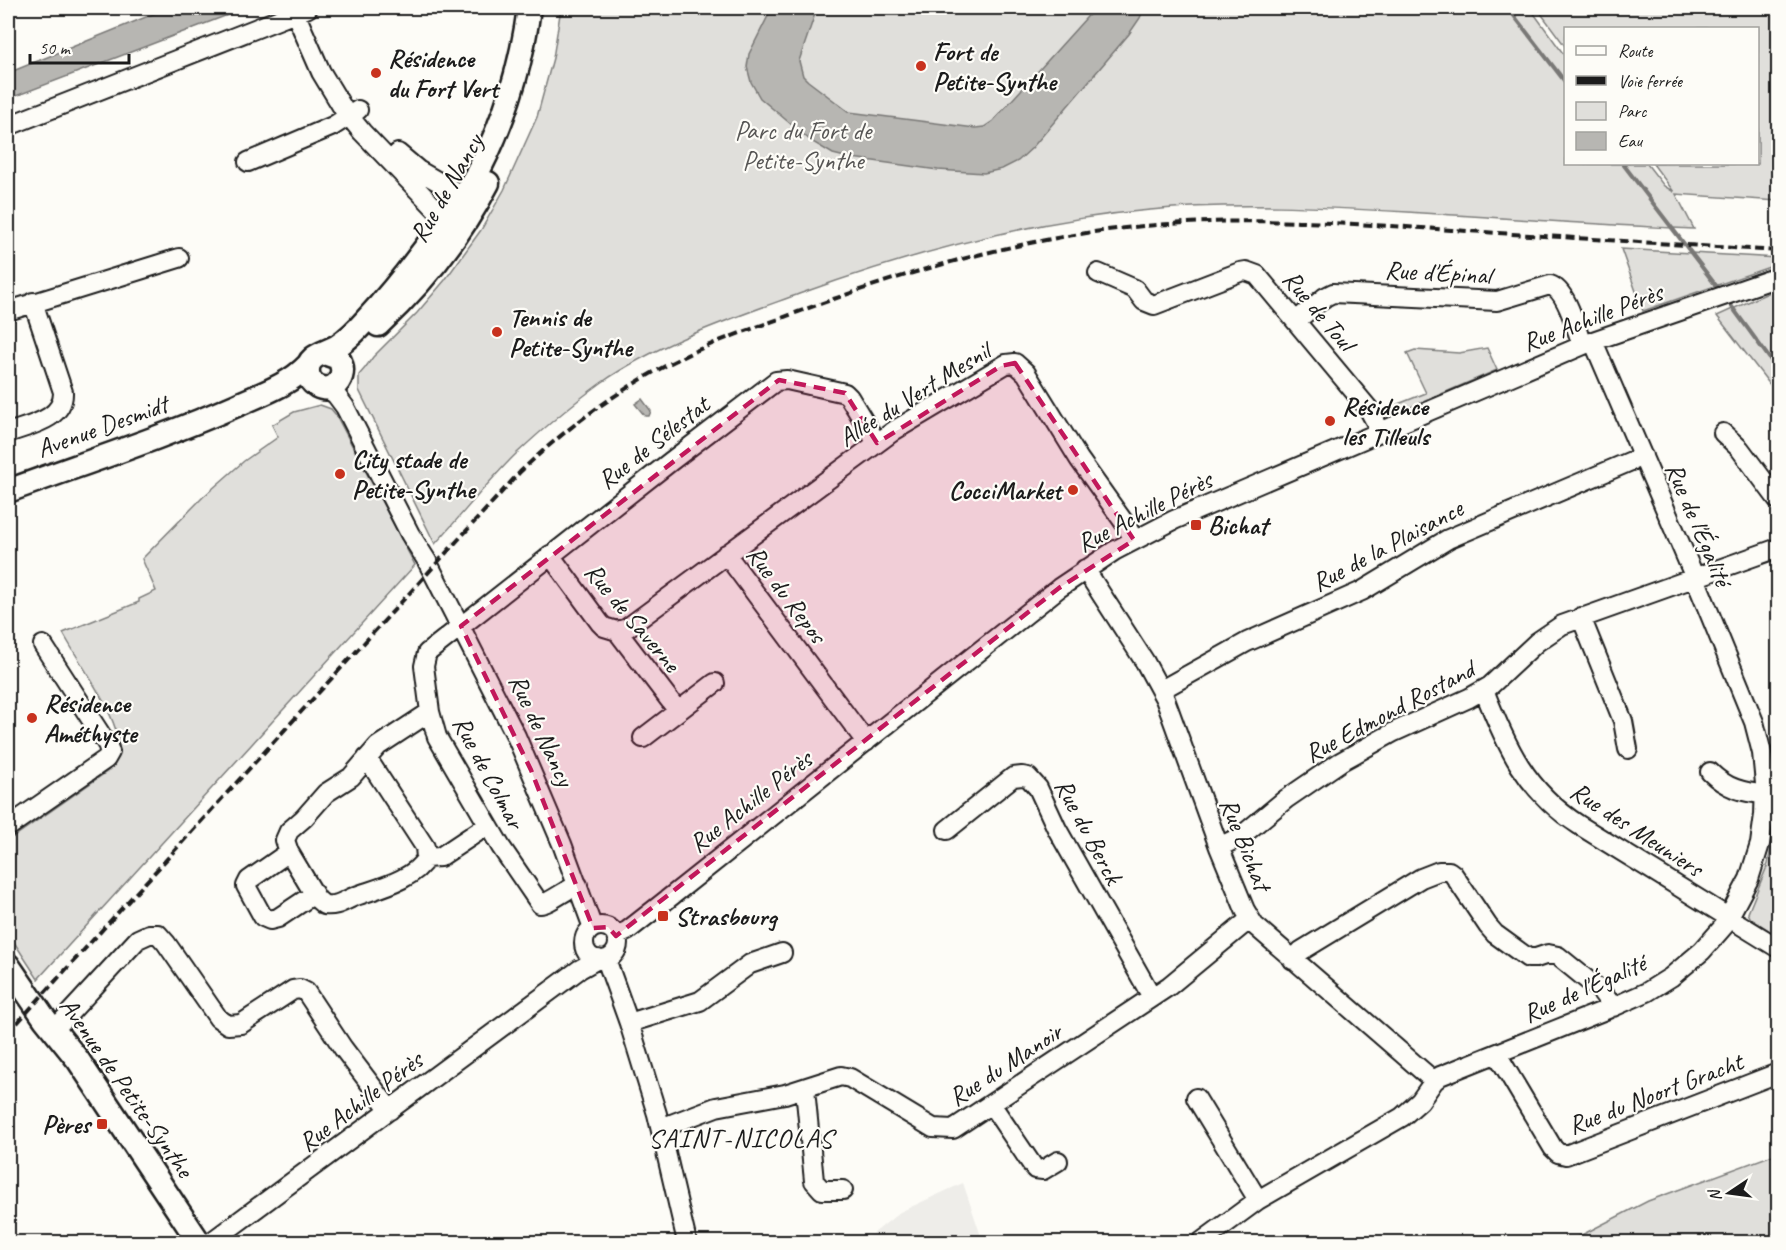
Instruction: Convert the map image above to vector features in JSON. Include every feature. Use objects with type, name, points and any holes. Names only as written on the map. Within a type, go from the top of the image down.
[{"type":"main road","name":"Rue de Nancy","points":[[470,200],[503,112],[520,53],[529,8]]},
{"type":"main road","name":"Rue de Nancy","points":[[327,372],[340,344],[365,321],[424,250],[454,224],[503,150],[531,65],[542,8]]},
{"type":"main road","name":"Avenue Desmidt","points":[[8,491],[217,414],[298,375],[327,372]]},
{"type":"main road","name":"Avenue de Petite-Synthe","points":[[8,965],[98,1089],[200,1242]]},
{"type":"street","points":[[8,126],[301,9],[321,72],[354,113],[376,148],[454,224]]},
{"type":"street","points":[[354,113],[418,170],[470,200]]},
{"type":"street","points":[[248,162],[333,126],[354,113]]},
{"type":"street","points":[[8,310],[179,258]]},
{"type":"street","name":"Rue de Toul","points":[[1098,273],[1135,289],[1144,301],[1154,305],[1240,272],[1251,272],[1260,278],[1368,408],[1381,432]]},
{"type":"street","name":"Rue Achille Pérès","points":[[616,936],[627,931],[659,906],[1085,569],[1134,540],[1204,507],[1588,343],[1779,277]]},
{"type":"street","name":"Rue d'Épinal","points":[[1296,321],[1333,293],[1497,301],[1550,285],[1558,288],[1564,296],[1588,343]]},
{"type":"street","points":[[8,433],[56,413],[62,402],[63,392],[33,302]]},
{"type":"street","name":"Rue de l'Égalité","points":[[1201,1242],[1258,1200],[1402,1117],[1420,1101],[1434,1081],[1450,1071],[1647,992],[1687,964],[1714,939],[1749,879],[1758,853],[1765,794],[1763,764],[1754,722],[1643,456],[1588,343]]},
{"type":"street","name":"Allée du Vert Mesnil","points":[[726,554],[904,425],[1001,366],[1015,363],[1026,373],[1079,459],[1126,525],[1134,540]]},
{"type":"street","name":"Rue de Nancy","points":[[327,372],[336,395],[345,407],[410,534],[461,626],[531,770],[593,928]]},
{"type":"street","name":"Rue de Sélestat","points":[[461,626],[776,381],[787,380],[844,393],[849,397],[878,443]]},
{"type":"street","points":[[1723,433],[1740,449],[1779,500]]},
{"type":"street","name":"Rue de la Plaisance","points":[[1161,690],[1247,642],[1362,591],[1448,538],[1643,456]]},
{"type":"street","name":"Rue Edmond Rostand","points":[[1219,847],[1240,837],[1286,799],[1340,762],[1394,732],[1484,690],[1542,638],[1557,628],[1581,617],[1779,548]]},
{"type":"street","name":"Rue du Repos","points":[[617,631],[627,628],[726,554],[866,742]]},
{"type":"street","name":"Rue de Saverne","points":[[550,555],[604,627],[617,631],[678,711]]},
{"type":"street","name":"Rue Bichat","points":[[1085,569],[1161,690],[1219,847],[1250,920],[1258,930],[1434,1081]]},
{"type":"street","points":[[1581,617],[1623,721],[1628,749]]},
{"type":"street","name":"Rue de Colmar","points":[[461,626],[425,657],[424,666],[434,731],[488,825],[538,903],[545,904],[563,891],[578,885]]},
{"type":"street","points":[[8,827],[106,759],[110,753],[107,744],[43,645]]},
{"type":"street","name":"Rue de Saverne","points":[[643,738],[715,683]]},
{"type":"street","name":"Rue des Meuniers","points":[[1484,690],[1513,757],[1526,777],[1548,801],[1572,820],[1779,948]]},
{"type":"street","points":[[430,712],[378,746],[351,777],[326,794],[289,831],[285,840],[289,852],[314,894],[324,905],[338,904],[352,897],[389,886],[418,868],[426,858],[440,857],[488,825]]},
{"type":"street","points":[[367,758],[424,847],[426,858]]},
{"type":"street","points":[[1710,772],[1732,788],[1743,792],[1765,794]]},
{"type":"street","name":"Rue du Berck","points":[[947,830],[1013,777],[1022,776],[1031,779],[1152,997]]},
{"type":"street","points":[[289,852],[249,880],[246,886],[248,894],[263,917],[270,920],[278,918],[314,894]]},
{"type":"street","points":[[1293,960],[1301,951],[1407,886],[1444,870],[1449,871],[1458,879],[1488,926],[1508,945],[1527,958],[1548,954],[1558,956],[1601,991],[1613,1007]]},
{"type":"street","name":"Rue du Manoir","points":[[661,1128],[721,1106],[785,1094],[830,1078],[846,1076],[929,1126],[942,1130],[957,1126],[1184,975],[1250,920]]},
{"type":"street","points":[[602,959],[616,951],[618,941],[608,927],[600,926],[593,928],[586,935],[585,946],[588,953],[602,959],[629,1023],[661,1128],[687,1242]]},
{"type":"street","points":[[54,1030],[138,939],[149,934],[158,934],[218,1018],[228,1025],[241,1024],[293,990],[300,989],[306,992],[343,1048],[390,1110]]},
{"type":"street","points":[[629,1023],[700,1001],[750,964],[782,953]]},
{"type":"street","name":"Rue Achille Pérès","points":[[211,1242],[580,969],[602,959]]},
{"type":"street","name":"Rue du Noort Gracht","points":[[1497,1053],[1553,1148],[1558,1153],[1566,1155],[1779,1073]]},
{"type":"street","points":[[804,1089],[814,1181],[822,1190],[843,1190]]},
{"type":"street","points":[[1196,1098],[1258,1200]]},
{"type":"street","points":[[992,1104],[1035,1169],[1043,1170],[1058,1161]]},
{"type":"highlighted area","points":[[1015,363],[1134,540],[1059,588],[616,936],[608,927],[593,928],[531,770],[461,626],[779,380],[845,393],[877,443],[1001,366]]},
{"type":"shaded area","points":[[963,1183],[983,1242],[863,1242],[900,1212]]},
{"type":"green space","name":"Parc du Fort de Petite-Synthe","points":[[561,8],[1530,8],[1564,55],[1564,165],[1648,165],[1664,186],[1674,192],[1654,165],[1759,165],[1759,27],[1564,27],[1564,45],[1537,8],[1778,8],[1778,201],[1676,194],[1694,229],[1344,208],[1214,206],[1105,215],[972,240],[885,265],[749,312],[672,343],[624,368],[579,399],[517,453],[435,544],[359,390],[359,375],[445,280],[481,230],[504,190],[537,117],[553,58]]},
{"type":"green space","points":[[1621,249],[1778,258],[1778,264],[1643,311]]},
{"type":"green space","points":[[1770,292],[1778,304],[1778,395],[1717,316]]},
{"type":"green space","points":[[1487,348],[1497,370],[1395,414],[1384,413],[1383,410],[1426,393],[1407,353],[1415,350],[1459,353]]},
{"type":"green space","points":[[320,405],[331,409],[336,415],[415,565],[38,979],[8,933],[8,841],[108,771],[119,753],[117,733],[105,704],[63,633],[139,602],[139,599],[156,591],[142,559],[203,497],[244,461],[278,437],[272,425],[294,412]]},
{"type":"green space","points":[[1778,811],[1778,936],[1751,919],[1748,913],[1768,864]]},
{"type":"green space","points":[[1778,1153],[1778,1242],[1568,1242],[1648,1201]]},
{"type":"water","points":[[168,8],[246,8],[8,99],[8,73]]},
{"type":"water","points":[[772,8],[817,8],[799,61],[803,76],[849,112],[975,128],[984,127],[993,121],[1095,8],[1144,8],[1129,34],[1032,148],[1018,161],[1002,169],[984,173],[938,170],[845,157],[833,154],[811,141],[760,98],[751,82],[747,67],[749,54]]},
{"type":"water","points":[[642,399],[651,411],[649,416],[645,416],[635,404]]},
{"type":"waterway","points":[[1508,8],[1564,80]]},
{"type":"waterway","points":[[1624,165],[1721,292]]},
{"type":"waterway","points":[[1727,300],[1778,370]]},
{"type":"railway","points":[[8,1033],[520,472],[580,420],[624,390],[693,352],[840,297],[925,269],[1055,238],[1144,226],[1266,221],[1346,224],[1778,251]]},
{"type":"place","name":"Fort de Petite-Synthe","points":[[921,66]]},
{"type":"place","name":"Résidence du Fort Vert","points":[[376,73]]},
{"type":"place","name":"Tennis de Petite-Synthe","points":[[497,332]]},
{"type":"place","name":"Résidence les Tilleuls","points":[[1330,421]]},
{"type":"place","name":"City stade de Petite-Synthe","points":[[340,474]]},
{"type":"place","name":"CocciMarket","points":[[1073,490]]},
{"type":"place","name":"Bichat","points":[[1196,525]]},
{"type":"place","name":"Résidence Améthyste","points":[[32,718]]},
{"type":"place","name":"Strasbourg","points":[[663,916]]},
{"type":"place","name":"Pères","points":[[102,1124]]},
{"type":"district","name":"SAINT-NICOLAS","points":[[741,1138]]}]
